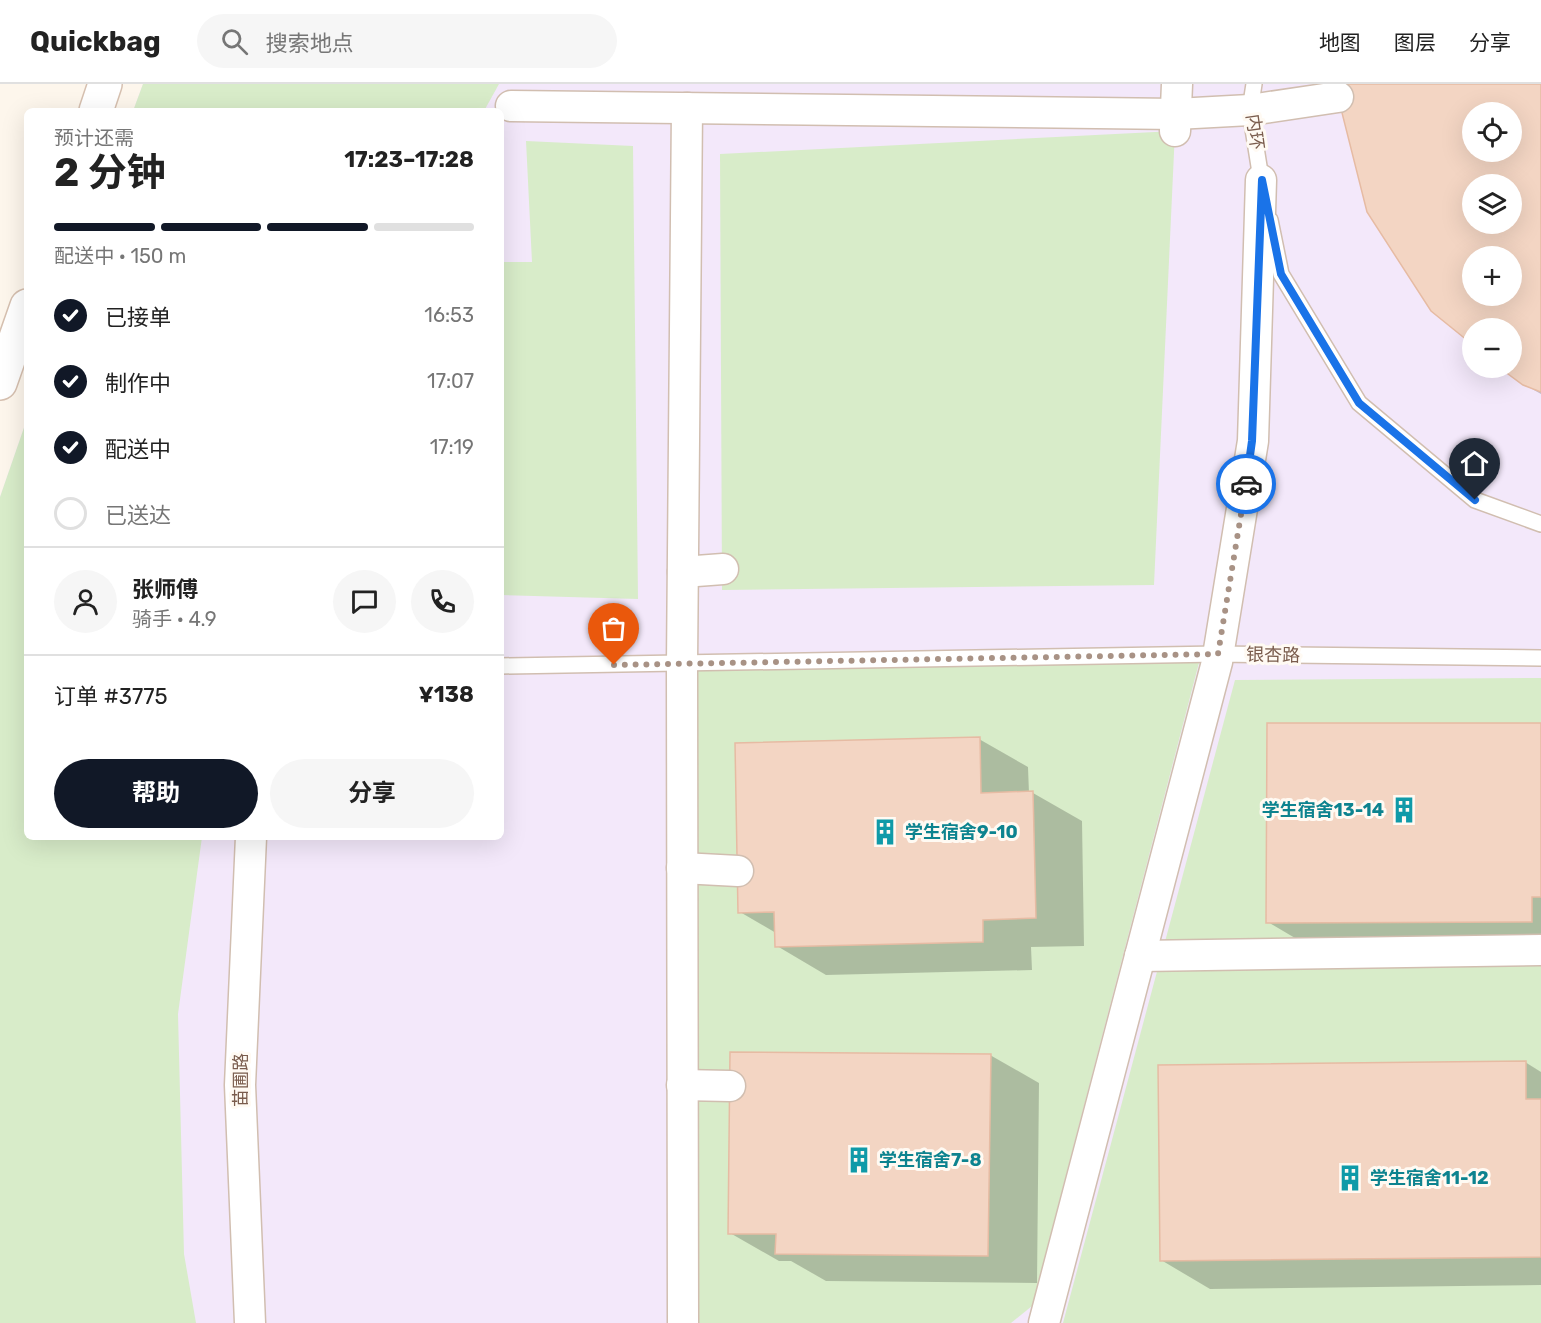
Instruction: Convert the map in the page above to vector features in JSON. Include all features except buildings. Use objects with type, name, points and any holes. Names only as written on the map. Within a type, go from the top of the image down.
[{"type":"street","points":[[97,108],[105,84]]},
{"type":"street","points":[[1175,122],[1177,84]]},
{"type":"street","points":[[513,103],[1175,122],[1252,97],[1338,97]]},
{"type":"street","points":[[682,1323],[682,664],[687,108]]},
{"type":"street","points":[[1044,1323],[1218,654],[1252,441],[1262,180]]},
{"type":"street","points":[[0,383],[24,315]]},
{"type":"street","points":[[683,572],[723,569]]},
{"type":"street","name":"苗圃路","points":[[250,1323],[240,1085],[251,840]]},
{"type":"street","points":[[682,868],[738,871]]},
{"type":"street","points":[[1140,956],[1541,950]]},
{"type":"street","points":[[682,1085],[730,1086]]},
{"type":"lane","name":"内环","points":[[1252,97],[1262,180],[1281,274],[1359,403],[1475,500],[1541,525]]},
{"type":"lane","name":"银杏路","points":[[504,666],[1218,654],[1541,658]]},
{"type":"shaded area","points":[[143,84],[1541,84],[1541,1323],[0,1323],[0,497],[24,428],[24,840],[504,840],[504,108],[134,108]]},
{"type":"green space","points":[[143,84],[499,84],[486,108],[134,108]]},
{"type":"green space","points":[[1175,131],[1154,585],[722,590],[720,154]]},
{"type":"green space","points":[[526,141],[633,146],[638,599],[504,595],[504,262],[532,262]]},
{"type":"green space","points":[[24,428],[24,840],[202,840],[178,1014],[184,1254],[196,1323],[0,1323],[0,497]]},
{"type":"green space","points":[[1201,655],[1032,1306],[1011,1323],[683,1323],[682,664]]},
{"type":"green space","points":[[1541,678],[1541,1323],[1063,1323],[1235,680]]},
{"type":"way so far","points":[[614,665],[1218,654],[1246,484]]},
{"type":"place","name":"学生宿舍13-14","points":[[1404,810]]},
{"type":"place","name":"学生宿舍9-10","points":[[885,832]]},
{"type":"place","name":"学生宿舍7-8","points":[[859,1160]]},
{"type":"place","name":"学生宿舍11-12","points":[[1350,1178]]},
{"type":"route","points":[[1246,484],[1252,441],[1262,180],[1281,274],[1359,403],[1475,500]]}]
